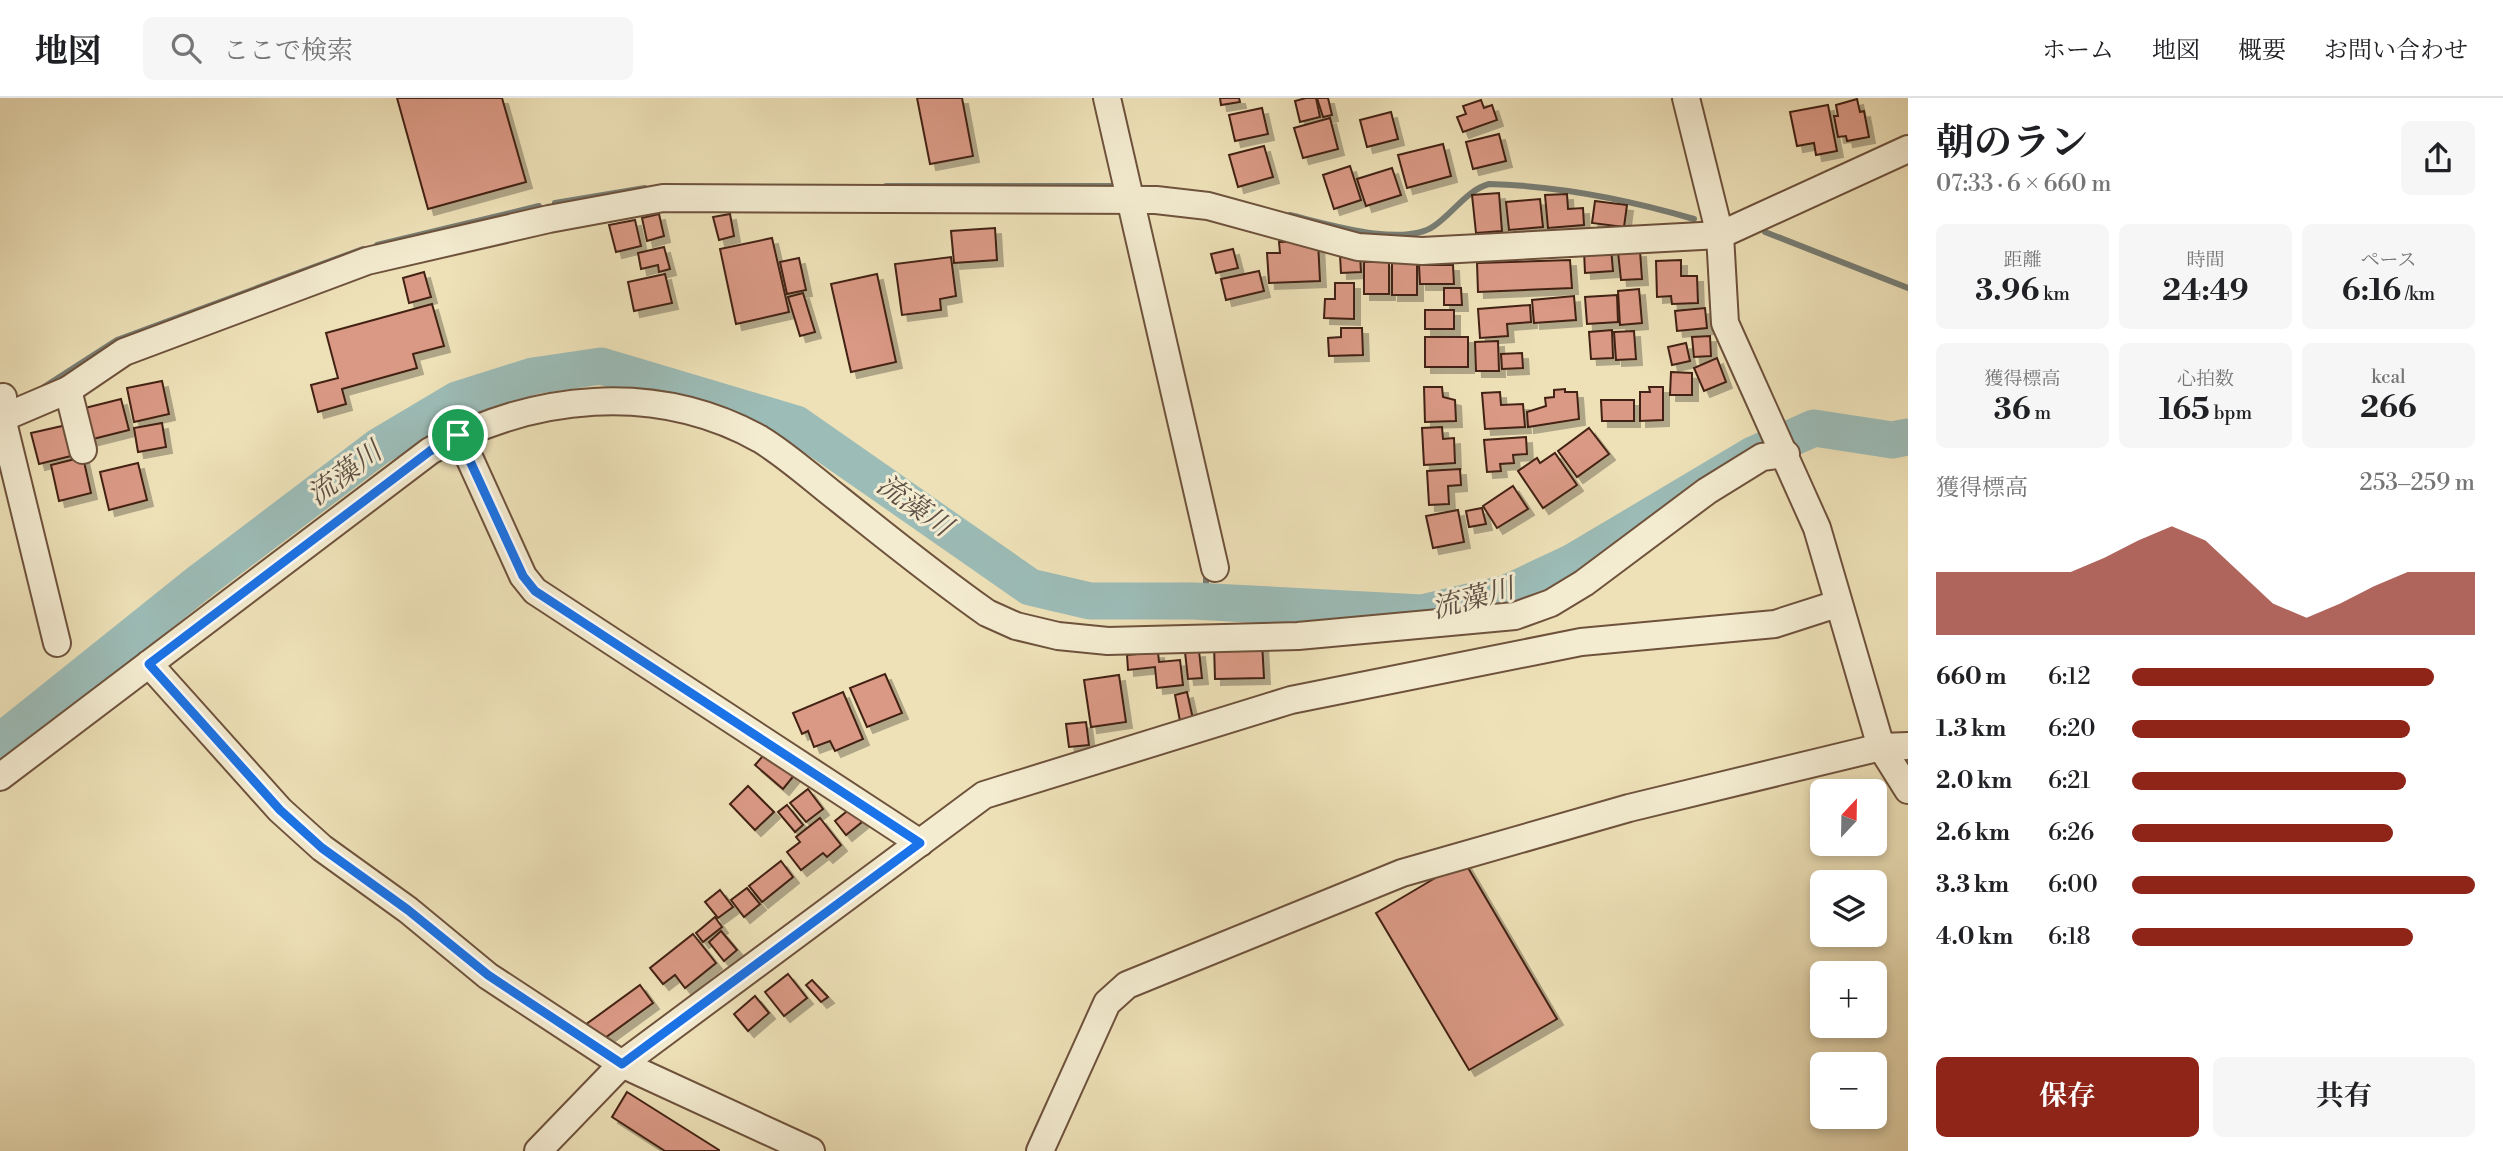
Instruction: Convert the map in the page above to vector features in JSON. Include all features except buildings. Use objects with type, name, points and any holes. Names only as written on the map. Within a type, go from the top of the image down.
[{"type":"street","points":[[1107,98],[1215,568]]},
{"type":"street","points":[[1686,98],[1720,235],[1726,323],[1753,388],[1786,453],[1816,528],[1881,747],[1908,790]]},
{"type":"street","points":[[57,642],[2,404],[68,390],[124,352],[366,261],[550,219],[663,198],[1127,188],[1208,206],[1358,247],[1422,251],[1720,235],[1908,149]]},
{"type":"street","points":[[68,390],[83,450]]},
{"type":"street","points":[[0,777],[430,451],[458,435],[507,415],[586,401],[656,404],[704,415],[760,440],[987,613],[1016,626],[1058,636],[1108,641],[1298,636],[1515,616],[1551,603],[1584,583],[1707,491],[1762,457],[1786,453]]},
{"type":"street","points":[[458,435],[523,576],[535,591],[920,843]]},
{"type":"street","points":[[538,1151],[622,1064],[976,801],[1291,700],[1581,642],[1775,624],[1837,604]]},
{"type":"street","points":[[149,664],[280,810],[322,848],[408,910],[488,975],[622,1064],[811,1151]]},
{"type":"street","points":[[1040,1151],[1107,1003],[1127,985],[1402,873],[1629,808],[1881,747],[1908,746]]},
{"type":"waterway","points":[[1290,215],[1363,232],[1403,235],[1434,226],[1467,196],[1489,184],[1593,195],[1694,219]]},
{"type":"waterway","points":[[886,186],[1115,186]]},
{"type":"waterway","points":[[555,203],[645,188]]},
{"type":"waterway","points":[[377,245],[539,206]]},
{"type":"waterway","points":[[1765,232],[1908,288]]},
{"type":"waterway","points":[[44,387],[117,340],[363,249]]},
{"type":"waterway","name":"流藻川","points":[[0,742],[201,581],[378,447],[457,400],[533,376],[601,366],[796,424],[1030,587],[1090,601],[1193,601],[1422,613],[1507,593],[1573,562],[1753,455],[1814,428],[1892,440],[1908,437]]},
{"type":"waterway","points":[[1193,601],[1206,588],[1206,577]]},
{"type":"route","points":[[458,435],[523,576],[535,591],[920,843],[622,1064],[488,975],[408,910],[322,848],[280,810],[149,664],[430,451],[458,435]]}]
